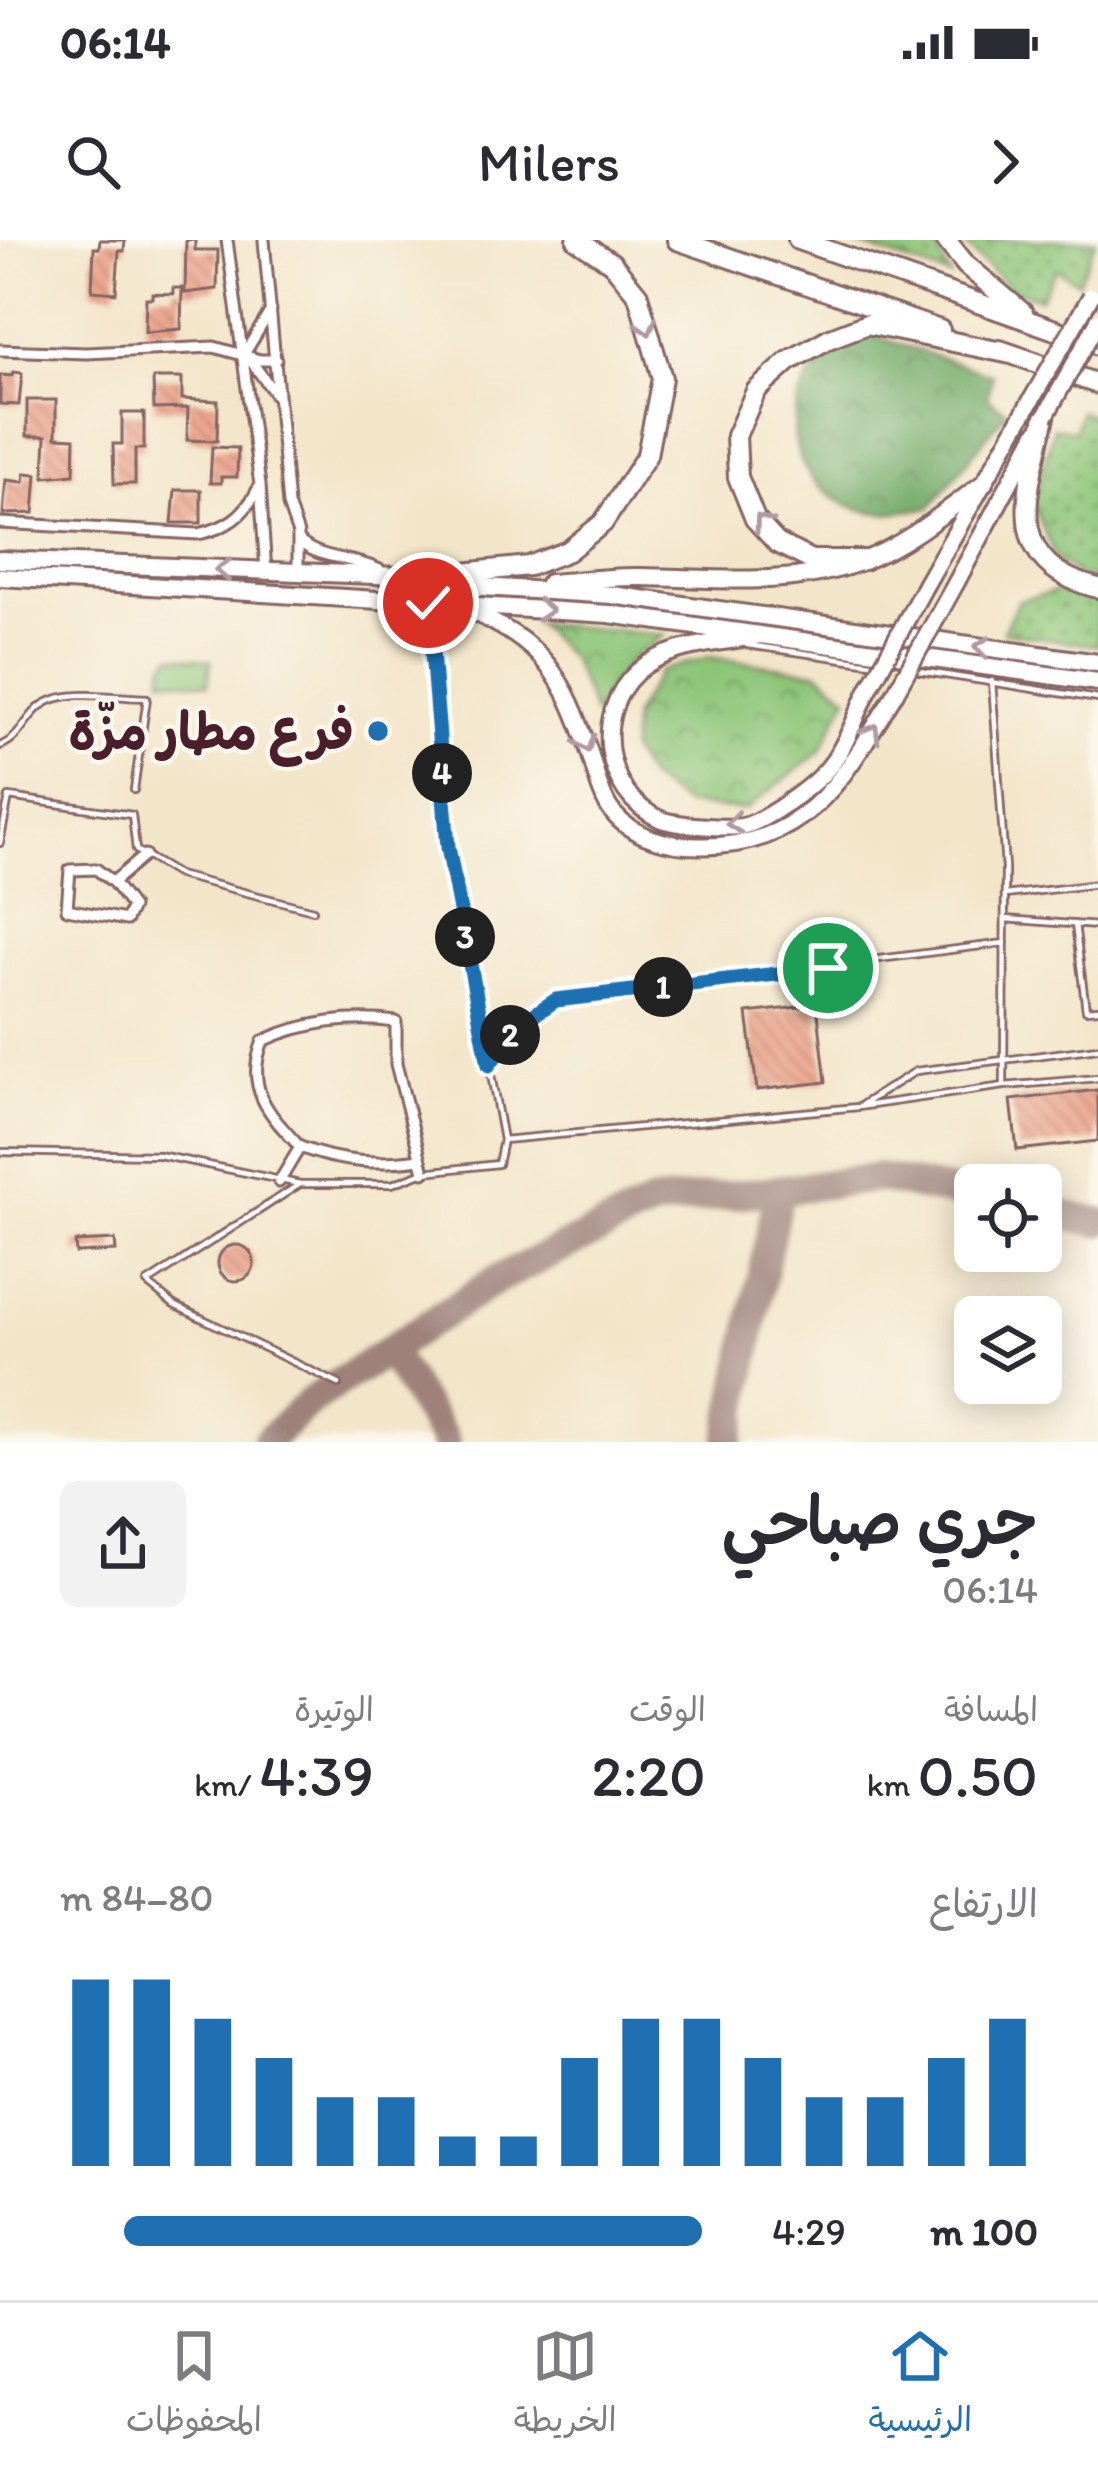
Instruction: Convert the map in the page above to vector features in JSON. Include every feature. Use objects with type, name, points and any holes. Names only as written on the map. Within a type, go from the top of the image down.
[{"type":"highway","points":[[0,560],[424,577],[530,566],[568,551],[603,523],[647,455],[662,378],[638,295],[612,263],[577,240]]},
{"type":"highway","points":[[677,240],[1098,384]]},
{"type":"highway","points":[[798,240],[1098,346]]},
{"type":"highway","points":[[946,240],[966,265],[1032,320]]},
{"type":"highway","points":[[864,560],[811,560],[777,542],[755,519],[738,477],[736,436],[756,392],[789,361],[866,324],[1011,354]]},
{"type":"highway","points":[[1045,417],[1026,496],[1029,531],[1045,564],[1070,581],[1098,588]]},
{"type":"highway","points":[[482,587],[637,577],[749,582],[810,576],[864,560],[917,531],[985,484]]},
{"type":"highway","points":[[0,577],[609,614],[1098,682]]},
{"type":"highway","points":[[424,577],[482,587],[612,596],[1098,663]]},
{"type":"main road","points":[[769,634],[675,650],[635,673],[610,717],[607,750],[634,797],[660,819],[744,826],[792,800],[832,765],[926,584],[1095,289]]},
{"type":"main road","points":[[456,604],[494,621],[536,649],[564,684],[614,815],[657,842],[737,847],[780,832],[818,804],[853,764],[1098,321]]},
{"type":"street","points":[[227,240],[245,354],[266,572]]},
{"type":"street","points":[[264,240],[298,573]]},
{"type":"street","points":[[245,354],[271,310]]},
{"type":"street","points":[[245,354],[275,345]]},
{"type":"street","points":[[0,350],[86,353],[214,347],[276,360]]},
{"type":"street","points":[[245,354],[269,382],[280,405]]},
{"type":"street","points":[[0,523],[198,534],[238,518],[260,484]]},
{"type":"street","points":[[298,539],[312,552],[355,559],[392,576]]},
{"type":"street","points":[[113,882],[145,856]]},
{"type":"street","points":[[96,869],[113,882],[132,908],[126,920],[68,909],[70,871],[96,869]]},
{"type":"street","points":[[420,1159],[386,1164],[343,1160],[300,1147],[269,1114],[258,1090],[255,1061],[262,1041],[283,1031],[362,1017],[396,1022],[396,1064],[424,1172]]},
{"type":"street","points":[[279,1182],[300,1147]]},
{"type":"lane","points":[[0,1152],[158,1155],[299,1184],[392,1184],[424,1172],[498,1164],[503,1140],[448,847],[428,603]]},
{"type":"lane","points":[[729,642],[883,665]]},
{"type":"lane","points":[[904,668],[1098,699]]},
{"type":"lane","points":[[992,682],[1005,895],[1004,1086]]},
{"type":"lane","points":[[0,746],[15,740],[40,706],[61,697],[146,698],[134,790]]},
{"type":"lane","points":[[0,843],[9,797],[132,815],[136,850],[178,875],[313,910]]},
{"type":"lane","points":[[1005,895],[1098,884]]},
{"type":"lane","points":[[1005,919],[1098,926]]},
{"type":"lane","points":[[1075,924],[1086,1010],[1098,1009]]},
{"type":"lane","points":[[489,1065],[517,1026],[556,1000],[1005,943]]},
{"type":"lane","points":[[858,1107],[916,1071],[1098,1048]]},
{"type":"lane","points":[[503,1140],[858,1107],[1098,1078]]},
{"type":"lane","points":[[299,1184],[148,1283],[174,1305],[339,1384]]},
{"type":"green space","points":[[845,240],[933,240],[951,277]]},
{"type":"green space","points":[[959,240],[1096,240],[1078,282],[1056,269],[1040,299],[1011,289]]},
{"type":"green space","points":[[869,334],[992,375],[987,398],[1007,411],[930,508],[880,513],[845,504],[807,472],[798,450],[794,427],[809,378],[831,352]]},
{"type":"green space","points":[[1080,411],[1098,418],[1098,580],[1079,577],[1056,559],[1033,504],[1054,427],[1075,431]]},
{"type":"green space","points":[[1061,590],[1098,601],[1098,646],[1003,632],[1018,601]]},
{"type":"green space","points":[[536,623],[665,635],[630,659],[594,714],[571,659]]},
{"type":"green space","points":[[172,655],[211,661],[208,684],[162,678]]},
{"type":"green space","points":[[709,657],[818,672],[848,696],[820,752],[745,810],[685,805],[648,779],[630,751],[633,716],[660,671]]},
{"type":"building","points":[[100,240],[125,240],[124,251],[119,251],[116,293],[92,291],[94,248],[99,248]]},
{"type":"building","points":[[186,240],[195,240],[195,250],[218,250],[217,289],[185,293]]},
{"type":"building","points":[[173,288],[182,288],[181,329],[145,332],[146,298],[152,298],[152,293],[173,294]]},
{"type":"building","points":[[22,373],[19,405],[0,404],[0,375],[12,376]]},
{"type":"building","points":[[153,378],[182,378],[182,399],[218,401],[217,441],[187,440],[188,408],[154,409]]},
{"type":"building","points":[[27,400],[56,400],[56,437],[75,438],[74,474],[44,477],[46,436],[27,436]]},
{"type":"building","points":[[122,413],[144,413],[144,449],[135,449],[135,484],[114,484],[113,444],[122,444]]},
{"type":"building","points":[[212,447],[238,448],[237,477],[210,483]]},
{"type":"building","points":[[25,473],[37,474],[34,513],[3,514],[6,480],[24,482]]},
{"type":"building","points":[[175,490],[201,490],[201,523],[172,523]]},
{"type":"building","points":[[817,1005],[826,1082],[757,1090],[747,1013]]},
{"type":"building","points":[[1098,1090],[1098,1141],[1017,1150],[1011,1100]]},
{"type":"building","points":[[115,1240],[116,1251],[76,1253],[75,1242]]},
{"type":"building","points":[[236,1245],[248,1251],[254,1263],[248,1275],[236,1281],[224,1275],[218,1263],[224,1251]]},
{"type":"taxiway","points":[[266,1442],[312,1400],[496,1280],[654,1204],[879,1178],[954,1193]]},
{"type":"taxiway","points":[[729,1442],[779,1190]]},
{"type":"taxiway","points":[[1062,1214],[1098,1222]]},
{"type":"taxiway","points":[[390,1353],[445,1442]]},
{"type":"place","name":"فرع مطار مزّة","points":[[378,731]]},
{"type":"route","points":[[428,603],[448,847],[489,1065],[517,1026],[556,1000],[828,968]]}]
